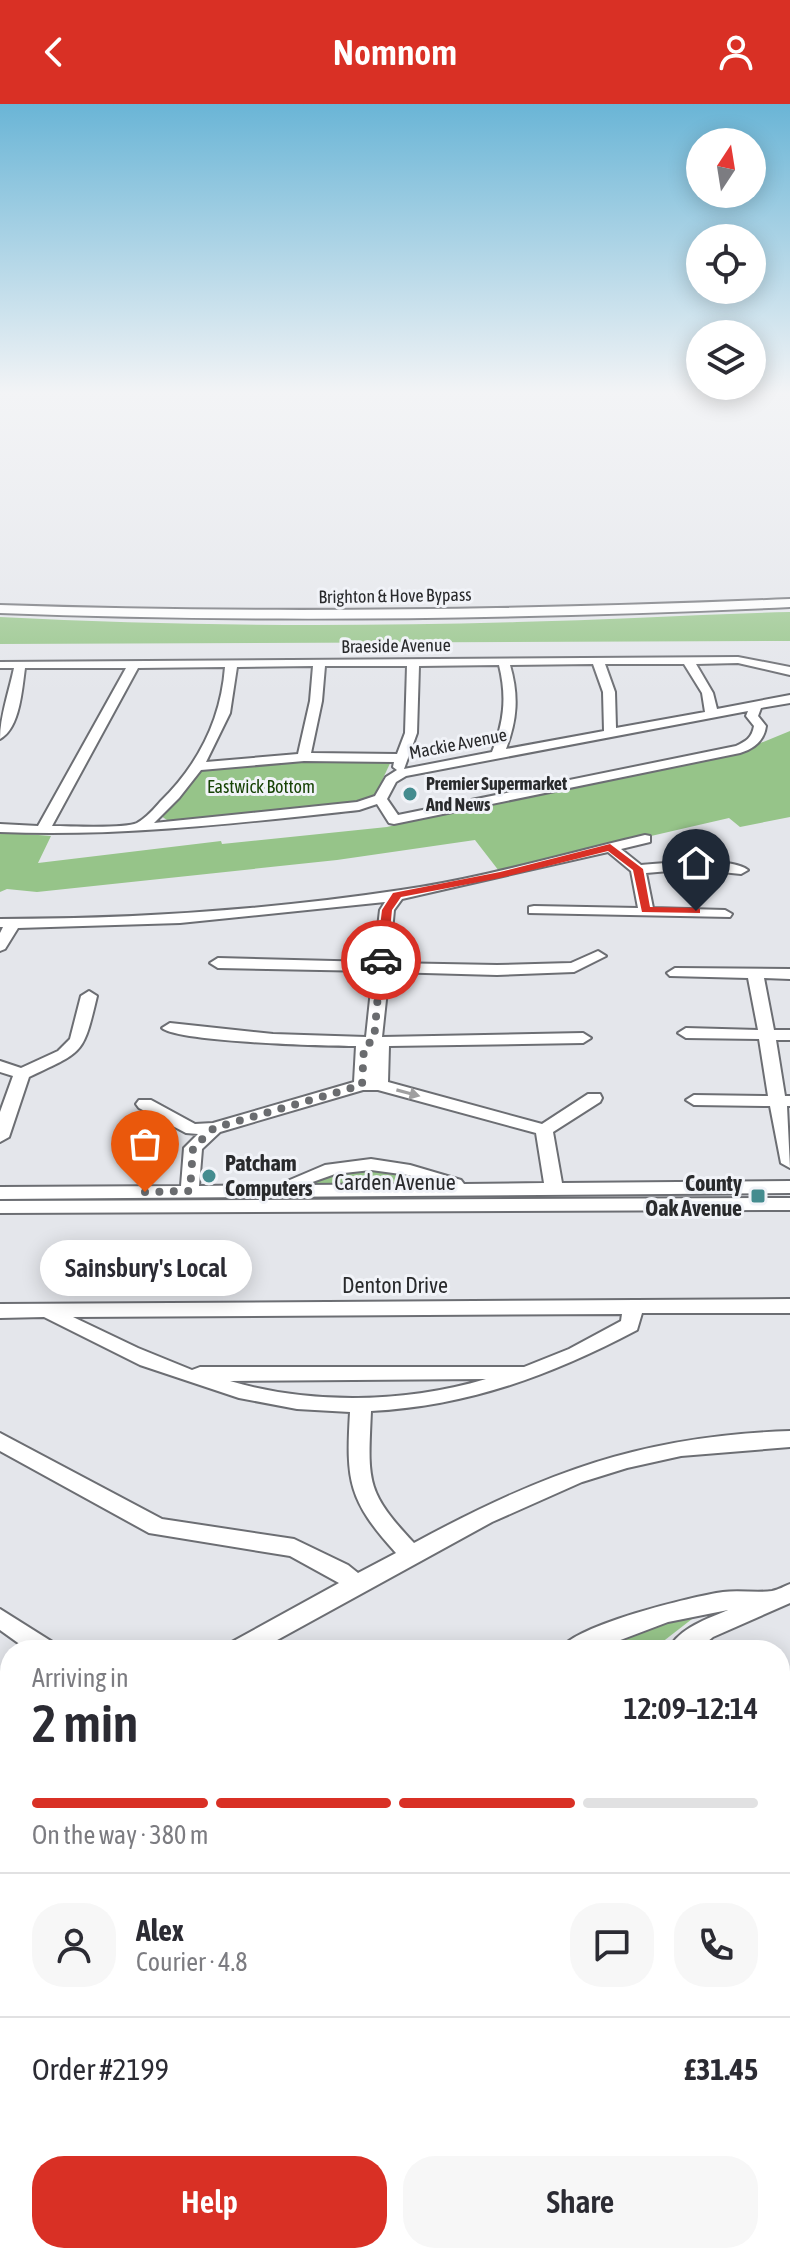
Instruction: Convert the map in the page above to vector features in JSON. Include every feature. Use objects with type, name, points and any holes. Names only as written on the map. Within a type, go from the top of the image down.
[{"type":"highway","name":"Brighton & Hove Bypass","points":[[0,611],[172,620],[430,621],[790,605]]},
{"type":"street","name":"Braeside Avenue","points":[[0,665],[231,666],[738,660],[790,671]]},
{"type":"street","points":[[688,661],[702,682],[712,710]]},
{"type":"street","points":[[598,662],[609,692],[611,729]]},
{"type":"street","points":[[499,750],[511,722],[513,706],[504,663]]},
{"type":"street","points":[[402,773],[398,766],[411,733],[413,664]]},
{"type":"street","points":[[0,735],[12,709],[20,665]]},
{"type":"street","points":[[304,757],[316,701],[319,665]]},
{"type":"street","points":[[42,831],[133,666]]},
{"type":"street","points":[[139,828],[154,816],[197,767],[223,717],[231,683],[231,666]]},
{"type":"street","name":"Mackie Avenue","points":[[380,799],[391,780],[402,773],[499,750],[523,750],[611,729],[632,730],[712,710],[754,711],[790,699]]},
{"type":"street","points":[[359,806],[394,820],[740,749],[755,741],[760,733],[754,711]]},
{"type":"street","points":[[197,767],[304,757],[402,758]]},
{"type":"street","points":[[0,828],[42,831],[168,826],[359,806],[380,799],[391,818]]},
{"type":"street","points":[[154,816],[168,826]]},
{"type":"street","points":[[0,946],[6,923],[169,919],[361,901],[500,875],[645,839]]},
{"type":"street","points":[[610,847],[638,869],[646,910]]},
{"type":"street","points":[[638,869],[692,865],[741,870]]},
{"type":"street","points":[[374,1040],[387,910],[397,895]]},
{"type":"street","points":[[361,901],[387,910]]},
{"type":"street","points":[[534,910],[557,904],[725,914]]},
{"type":"street","points":[[218,963],[497,970],[574,967],[598,956]]},
{"type":"street","points":[[675,973],[790,974]]},
{"type":"street","points":[[755,973],[786,1102],[790,1163]]},
{"type":"street","points":[[0,1137],[22,1074],[64,1054],[78,1041],[89,996]]},
{"type":"street","points":[[170,1028],[246,1036],[374,1040],[492,1042],[583,1038]]},
{"type":"street","points":[[686,1033],[790,1035]]},
{"type":"street","points":[[370,1085],[381,1046],[374,1040]]},
{"type":"street","points":[[0,1066],[22,1074]]},
{"type":"street","points":[[145,1104],[192,1129],[214,1128],[370,1085],[544,1130],[594,1098]]},
{"type":"street","points":[[694,1100],[786,1102]]},
{"type":"street","points":[[193,1148],[214,1128]]},
{"type":"street","points":[[190,1191],[192,1129]]},
{"type":"street","points":[[544,1130],[554,1189]]},
{"type":"street","points":[[284,1191],[284,1187],[295,1181],[370,1162],[448,1181],[462,1190]]},
{"type":"street","name":"Carden Avenue","points":[[0,1207],[32,1199],[190,1191],[790,1187]]},
{"type":"street","name":"Carden Avenue","points":[[0,1193],[32,1199],[790,1204]]},
{"type":"street","name":"Denton Drive","points":[[0,1311],[790,1306]]},
{"type":"street","points":[[46,1312],[181,1374],[272,1397],[361,1405],[450,1397],[538,1372],[583,1352],[630,1325],[633,1307]]},
{"type":"street","points":[[181,1374],[538,1372]]},
{"type":"street","points":[[361,1405],[359,1476],[365,1497],[372,1510],[411,1555]]},
{"type":"street","points":[[256,1640],[516,1499],[627,1460],[742,1440],[790,1439]]},
{"type":"street","points":[[0,1441],[157,1527],[294,1548],[340,1571],[356,1585]]},
{"type":"street","points":[[603,1640],[662,1615],[747,1597],[780,1596]]},
{"type":"street","points":[[692,1640],[705,1630],[780,1596]]},
{"type":"street","points":[[0,1618],[32,1640]]},
{"type":"green space","points":[[790,612],[790,641],[0,644],[0,617],[194,624],[388,625]]},
{"type":"green space","points":[[790,731],[790,817],[740,827],[729,818],[499,871],[475,840],[337,860],[37,892],[7,889],[0,892],[0,832],[51,836],[38,863],[221,841],[222,844],[387,827],[741,751]]},
{"type":"green space","name":"Eastwick Bottom","points":[[392,759],[373,800],[170,822],[161,816],[201,770],[255,761]]},
{"type":"green space","points":[[364,1165],[443,1183],[302,1184]]},
{"type":"green space","points":[[701,1612],[665,1640],[613,1640]]},
{"type":"way so far","points":[[145,1192],[190,1191],[193,1148],[214,1128],[362,1085],[364,1046],[374,1040],[381,960]]},
{"type":"place","name":"Premier Supermarket And News","points":[[410,794]]},
{"type":"place","name":"Patcham Computers","points":[[209,1176]]},
{"type":"place","name":"Sainsbury's Local","points":[[145,1192]]},
{"type":"place","name":"County Oak Avenue","points":[[758,1196]]},
{"type":"route","points":[[381,960],[387,910],[397,895],[500,875],[610,847],[638,869],[646,910],[696,911]]}]
